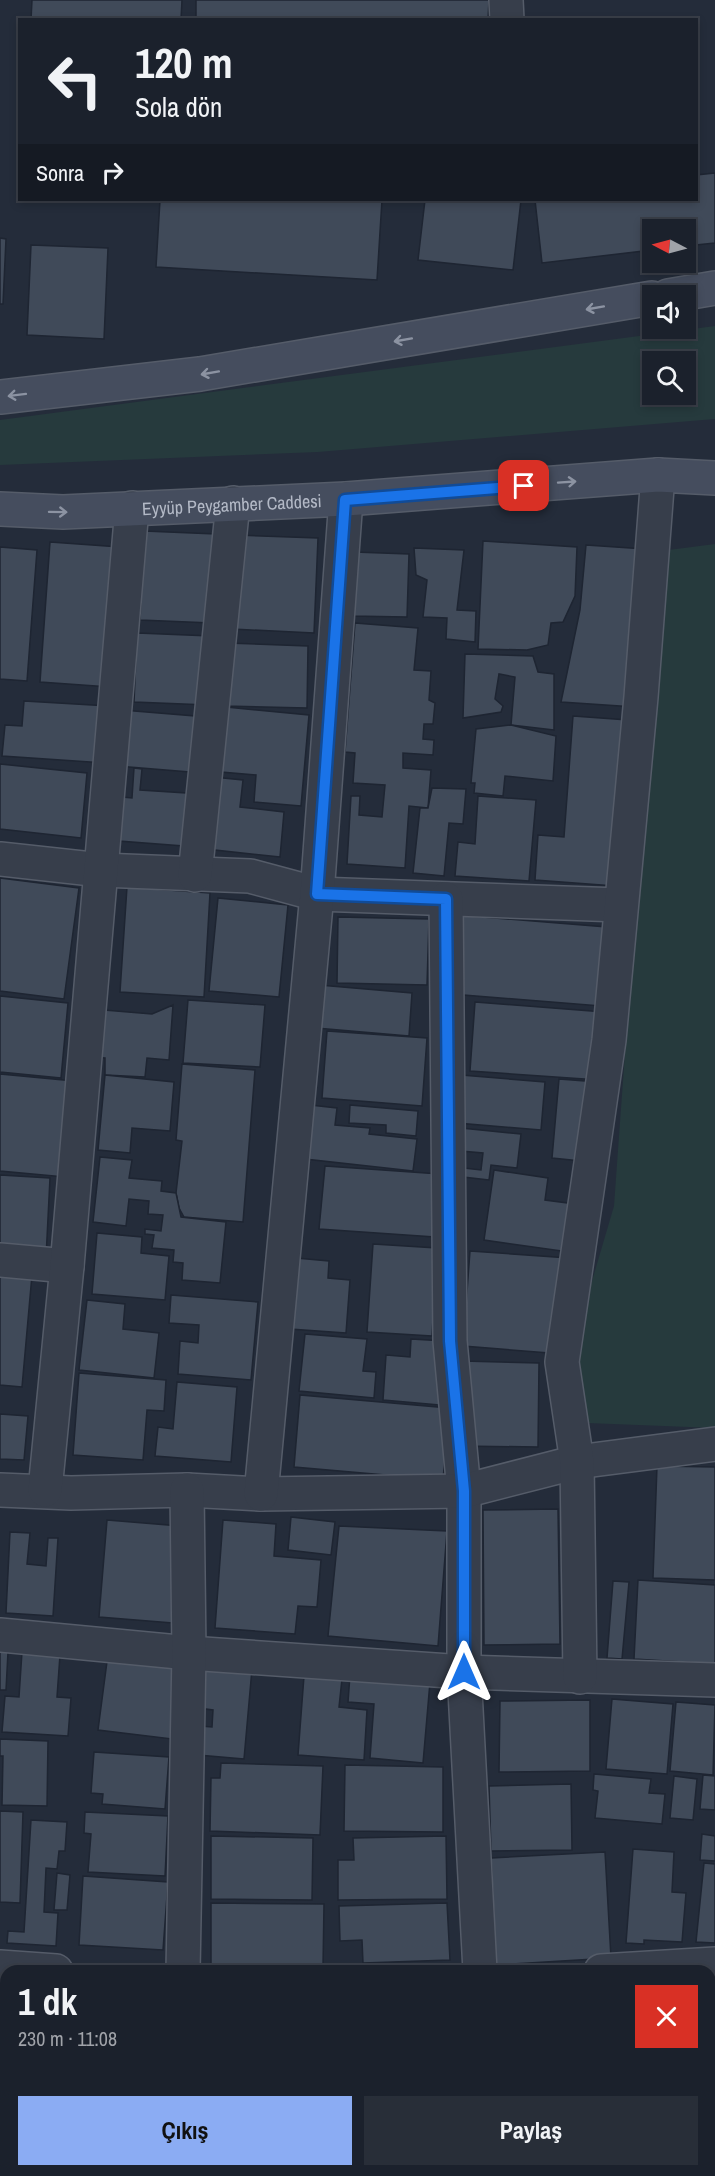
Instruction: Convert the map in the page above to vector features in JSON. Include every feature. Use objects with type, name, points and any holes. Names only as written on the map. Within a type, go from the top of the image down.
[{"type":"main road","points":[[696,291],[715,288]]},
{"type":"main road","points":[[0,397],[200,374],[642,300]]},
{"type":"main road","name":"Eyyüp Peygamber Caddesi","points":[[0,509],[63,512],[345,500],[658,475],[715,478]]},
{"type":"street","points":[[506,0],[507,18]]},
{"type":"street","points":[[580,1677],[578,1462],[562,1362],[609,1040],[641,697],[658,475]]},
{"type":"street","points":[[261,1494],[317,894],[345,500]]},
{"type":"street","points":[[195,875],[233,503]]},
{"type":"street","points":[[45,1491],[68,1266],[132,508]]},
{"type":"street","points":[[0,859],[101,870],[250,876],[317,894],[620,905]]},
{"type":"street","points":[[446,899],[450,1341],[464,1491],[464,1672],[480,1965]]},
{"type":"street","points":[[0,1260],[68,1266]]},
{"type":"street","points":[[0,1490],[71,1493],[187,1490],[261,1494],[464,1491],[578,1462],[715,1444]]},
{"type":"street","points":[[183,1965],[189,1653],[187,1490]]},
{"type":"street","points":[[0,1635],[189,1653],[464,1672],[715,1680]]},
{"type":"street","points":[[699,1965],[715,1964]]},
{"type":"green space","points":[[715,326],[715,419],[318,452],[0,465],[0,420],[642,336],[642,339],[696,339],[696,328]]},
{"type":"green space","points":[[715,544],[715,1428],[587,1423],[578,1376],[580,1322],[614,1206],[661,551]]},
{"type":"building","points":[[32,0],[182,0],[181,18],[31,18]]},
{"type":"building","points":[[196,0],[489,0],[488,18],[196,18]]},
{"type":"building","points":[[715,173],[715,243],[696,245],[696,219],[642,219],[642,251],[542,263],[535,201],[698,201],[698,175]]},
{"type":"building","points":[[160,201],[382,201],[377,280],[156,267]]},
{"type":"building","points":[[425,201],[521,201],[513,270],[418,260]]},
{"type":"building","points":[[0,238],[6,239],[3,304],[0,304]]},
{"type":"building","points":[[31,245],[108,248],[104,339],[27,335]]},
{"type":"building","points":[[144,531],[216,534],[212,623],[140,620]]},
{"type":"building","points":[[235,535],[318,538],[314,633],[232,629]]},
{"type":"building","points":[[483,541],[577,547],[575,596],[563,622],[551,623],[548,645],[527,650],[478,649]]},
{"type":"building","points":[[50,542],[120,547],[110,687],[40,682]]},
{"type":"building","points":[[586,545],[645,549],[635,707],[561,702],[580,610]]},
{"type":"building","points":[[0,547],[37,550],[27,681],[0,679]]},
{"type":"building","points":[[414,548],[464,550],[457,610],[476,611],[475,642],[446,639],[447,618],[423,617],[427,580],[416,575]]},
{"type":"building","points":[[354,552],[409,554],[407,617],[351,616]]},
{"type":"building","points":[[355,623],[418,628],[414,670],[431,671],[429,700],[435,703],[433,724],[424,724],[423,739],[434,740],[433,755],[403,753],[403,768],[431,770],[428,808],[409,806],[405,868],[347,864],[351,796],[360,796],[359,815],[382,817],[385,785],[353,783],[355,753],[345,752]]},
{"type":"building","points":[[137,633],[211,636],[208,705],[134,702]]},
{"type":"building","points":[[226,643],[308,646],[307,708],[224,706]]},
{"type":"building","points":[[465,654],[533,656],[538,672],[554,674],[554,730],[511,725],[515,677],[499,674],[495,699],[503,706],[501,712],[463,718]]},
{"type":"building","points":[[24,701],[109,706],[105,763],[2,756],[5,725],[22,726]]},
{"type":"building","points":[[226,707],[309,715],[301,806],[254,802],[256,775],[221,772]]},
{"type":"building","points":[[122,710],[195,716],[190,772],[117,766]]},
{"type":"building","points":[[573,716],[628,720],[615,886],[535,880],[538,835],[564,837]]},
{"type":"building","points":[[511,725],[556,736],[553,781],[505,776],[503,796],[474,793],[475,783],[471,783],[476,729]]},
{"type":"building","points":[[0,764],[87,773],[81,838],[0,829]]},
{"type":"building","points":[[134,768],[142,769],[140,790],[202,794],[197,847],[119,841],[122,797],[132,798]]},
{"type":"building","points":[[213,777],[243,780],[240,807],[284,812],[280,857],[206,849]]},
{"type":"building","points":[[432,788],[466,789],[463,824],[449,823],[444,876],[413,873],[420,808],[428,808]]},
{"type":"building","points":[[478,796],[536,800],[529,881],[455,876],[458,842],[475,844]]},
{"type":"building","points":[[0,878],[79,888],[64,999],[0,991]]},
{"type":"building","points":[[127,887],[210,893],[204,997],[120,992]]},
{"type":"building","points":[[218,898],[288,905],[279,997],[209,991]]},
{"type":"building","points":[[458,915],[607,927],[601,1006],[451,994]]},
{"type":"building","points":[[338,917],[429,919],[427,985],[337,983]]},
{"type":"building","points":[[319,985],[412,993],[409,1036],[316,1028]]},
{"type":"building","points":[[0,996],[68,1003],[61,1078],[0,1072]]},
{"type":"building","points":[[188,1000],[265,1005],[260,1067],[183,1063]]},
{"type":"building","points":[[475,1002],[604,1012],[599,1080],[470,1071]]},
{"type":"building","points":[[173,1005],[169,1060],[147,1058],[145,1077],[105,1075],[105,1058],[88,1057],[92,1009],[152,1014]]},
{"type":"building","points":[[327,1031],[427,1038],[422,1106],[322,1098]]},
{"type":"building","points":[[182,1064],[255,1070],[243,1222],[184,1217],[179,1208],[176,1193],[182,1141],[176,1140]]},
{"type":"building","points":[[0,1074],[74,1081],[65,1177],[0,1171]]},
{"type":"building","points":[[105,1075],[174,1082],[170,1131],[132,1128],[130,1153],[98,1150]]},
{"type":"building","points":[[461,1075],[545,1082],[541,1130],[457,1123]]},
{"type":"building","points":[[559,1079],[598,1082],[591,1162],[552,1158]]},
{"type":"building","points":[[310,1105],[337,1108],[335,1125],[370,1128],[369,1134],[417,1139],[413,1171],[305,1159]]},
{"type":"building","points":[[350,1105],[418,1111],[416,1136],[386,1133],[386,1125],[349,1123]]},
{"type":"building","points":[[451,1127],[521,1134],[517,1168],[491,1165],[489,1180],[463,1177],[464,1168],[481,1170],[483,1153],[449,1150]]},
{"type":"building","points":[[100,1157],[132,1160],[129,1178],[162,1181],[161,1191],[176,1193],[181,1217],[226,1222],[220,1283],[182,1280],[183,1263],[173,1262],[174,1250],[152,1248],[154,1235],[145,1234],[145,1229],[161,1231],[163,1215],[148,1214],[149,1201],[129,1199],[126,1226],[93,1222]]},
{"type":"building","points":[[325,1166],[440,1174],[435,1237],[319,1229]]},
{"type":"building","points":[[494,1170],[548,1178],[545,1200],[583,1205],[576,1253],[484,1240]]},
{"type":"building","points":[[0,1175],[50,1178],[46,1258],[0,1255]]},
{"type":"building","points":[[97,1233],[142,1237],[141,1253],[169,1256],[165,1300],[92,1294]]},
{"type":"building","points":[[373,1244],[437,1248],[432,1336],[367,1332]]},
{"type":"building","points":[[470,1251],[569,1258],[562,1354],[463,1346]]},
{"type":"building","points":[[296,1258],[329,1261],[328,1278],[350,1280],[346,1333],[290,1329]]},
{"type":"building","points":[[0,1272],[32,1275],[22,1387],[0,1385]]},
{"type":"building","points":[[171,1295],[258,1302],[251,1380],[178,1374],[180,1341],[198,1343],[199,1325],[169,1323]]},
{"type":"building","points":[[87,1300],[125,1304],[123,1329],[159,1333],[154,1378],[79,1370]]},
{"type":"building","points":[[305,1334],[367,1339],[363,1371],[376,1372],[374,1398],[299,1391]]},
{"type":"building","points":[[411,1339],[445,1341],[451,1406],[383,1400],[386,1355],[410,1357]]},
{"type":"building","points":[[462,1361],[539,1363],[538,1447],[460,1446]]},
{"type":"building","points":[[79,1373],[166,1380],[164,1411],[147,1410],[143,1460],[73,1455]]},
{"type":"building","points":[[177,1382],[237,1387],[231,1462],[155,1456],[158,1427],[173,1429]]},
{"type":"building","points":[[300,1395],[449,1408],[443,1480],[294,1467]]},
{"type":"building","points":[[0,1414],[28,1416],[24,1460],[0,1459]]},
{"type":"building","points":[[657,1466],[715,1467],[715,1580],[653,1578]]},
{"type":"building","points":[[558,1509],[560,1644],[484,1645],[483,1510]]},
{"type":"building","points":[[291,1517],[335,1522],[331,1555],[288,1550]]},
{"type":"building","points":[[107,1520],[180,1526],[173,1623],[99,1617]]},
{"type":"building","points":[[223,1520],[276,1524],[274,1556],[321,1560],[317,1607],[298,1606],[295,1634],[215,1628]]},
{"type":"building","points":[[339,1526],[447,1531],[438,1646],[328,1636]]},
{"type":"building","points":[[10,1532],[30,1533],[27,1564],[46,1566],[48,1538],[58,1538],[53,1616],[6,1613]]},
{"type":"building","points":[[638,1580],[715,1585],[715,1664],[634,1659]]},
{"type":"building","points":[[613,1581],[629,1582],[622,1659],[607,1658]]},
{"type":"building","points":[[0,1651],[8,1652],[6,1690],[0,1690]]},
{"type":"building","points":[[22,1652],[60,1655],[57,1697],[71,1698],[68,1736],[2,1732],[5,1696],[19,1697]]},
{"type":"building","points":[[108,1654],[180,1663],[172,1739],[98,1730]]},
{"type":"building","points":[[202,1664],[252,1669],[244,1759],[198,1755],[200,1726],[212,1727],[213,1710],[198,1708]]},
{"type":"building","points":[[350,1675],[430,1682],[423,1763],[370,1758],[374,1704],[348,1702]]},
{"type":"building","points":[[304,1676],[342,1679],[339,1707],[367,1710],[364,1760],[298,1755]]},
{"type":"building","points":[[612,1699],[673,1704],[667,1774],[606,1769]]},
{"type":"building","points":[[590,1700],[590,1771],[499,1772],[500,1701]]},
{"type":"building","points":[[676,1702],[715,1705],[713,1775],[670,1771]]},
{"type":"building","points":[[0,1739],[48,1741],[47,1806],[2,1805],[3,1756],[0,1756]]},
{"type":"building","points":[[94,1752],[169,1757],[165,1809],[102,1804],[103,1794],[91,1793]]},
{"type":"building","points":[[221,1763],[323,1766],[320,1835],[210,1831],[211,1778],[220,1778]]},
{"type":"building","points":[[345,1765],[443,1767],[443,1832],[344,1831]]},
{"type":"building","points":[[594,1774],[651,1779],[649,1793],[665,1794],[662,1824],[595,1818],[598,1791],[593,1790]]},
{"type":"building","points":[[703,1775],[715,1776],[715,1810],[700,1809]]},
{"type":"building","points":[[674,1776],[697,1779],[693,1820],[670,1818]]},
{"type":"building","points":[[571,1784],[572,1850],[491,1851],[489,1786]]},
{"type":"building","points":[[0,1811],[23,1812],[20,1903],[0,1902]]},
{"type":"building","points":[[85,1812],[168,1816],[165,1876],[88,1872],[91,1834],[84,1833]]},
{"type":"building","points":[[31,1820],[67,1822],[65,1851],[59,1851],[57,1869],[46,1868],[44,1912],[58,1913],[56,1946],[7,1943],[8,1931],[24,1932]]},
{"type":"building","points":[[702,1834],[715,1836],[715,1861],[700,1860]]},
{"type":"building","points":[[211,1836],[313,1838],[312,1900],[211,1899]]},
{"type":"building","points":[[446,1836],[447,1899],[338,1900],[338,1860],[354,1860],[353,1838]]},
{"type":"building","points":[[633,1849],[674,1852],[672,1892],[686,1893],[682,1942],[644,1940],[644,1944],[626,1943]]},
{"type":"building","points":[[605,1852],[611,1958],[496,1965],[491,1858]]},
{"type":"building","points":[[704,1863],[715,1864],[715,1943],[696,1942]]},
{"type":"building","points":[[57,1873],[70,1875],[67,1910],[54,1910]]},
{"type":"building","points":[[83,1876],[168,1882],[163,1950],[79,1945]]},
{"type":"building","points":[[211,1903],[324,1904],[323,1965],[211,1965]]},
{"type":"building","points":[[447,1903],[450,1960],[363,1963],[362,1940],[340,1941],[339,1906]]},
{"type":"route","points":[[464,1672],[464,1491],[450,1341],[446,899],[317,894],[345,500],[524,486]]}]
